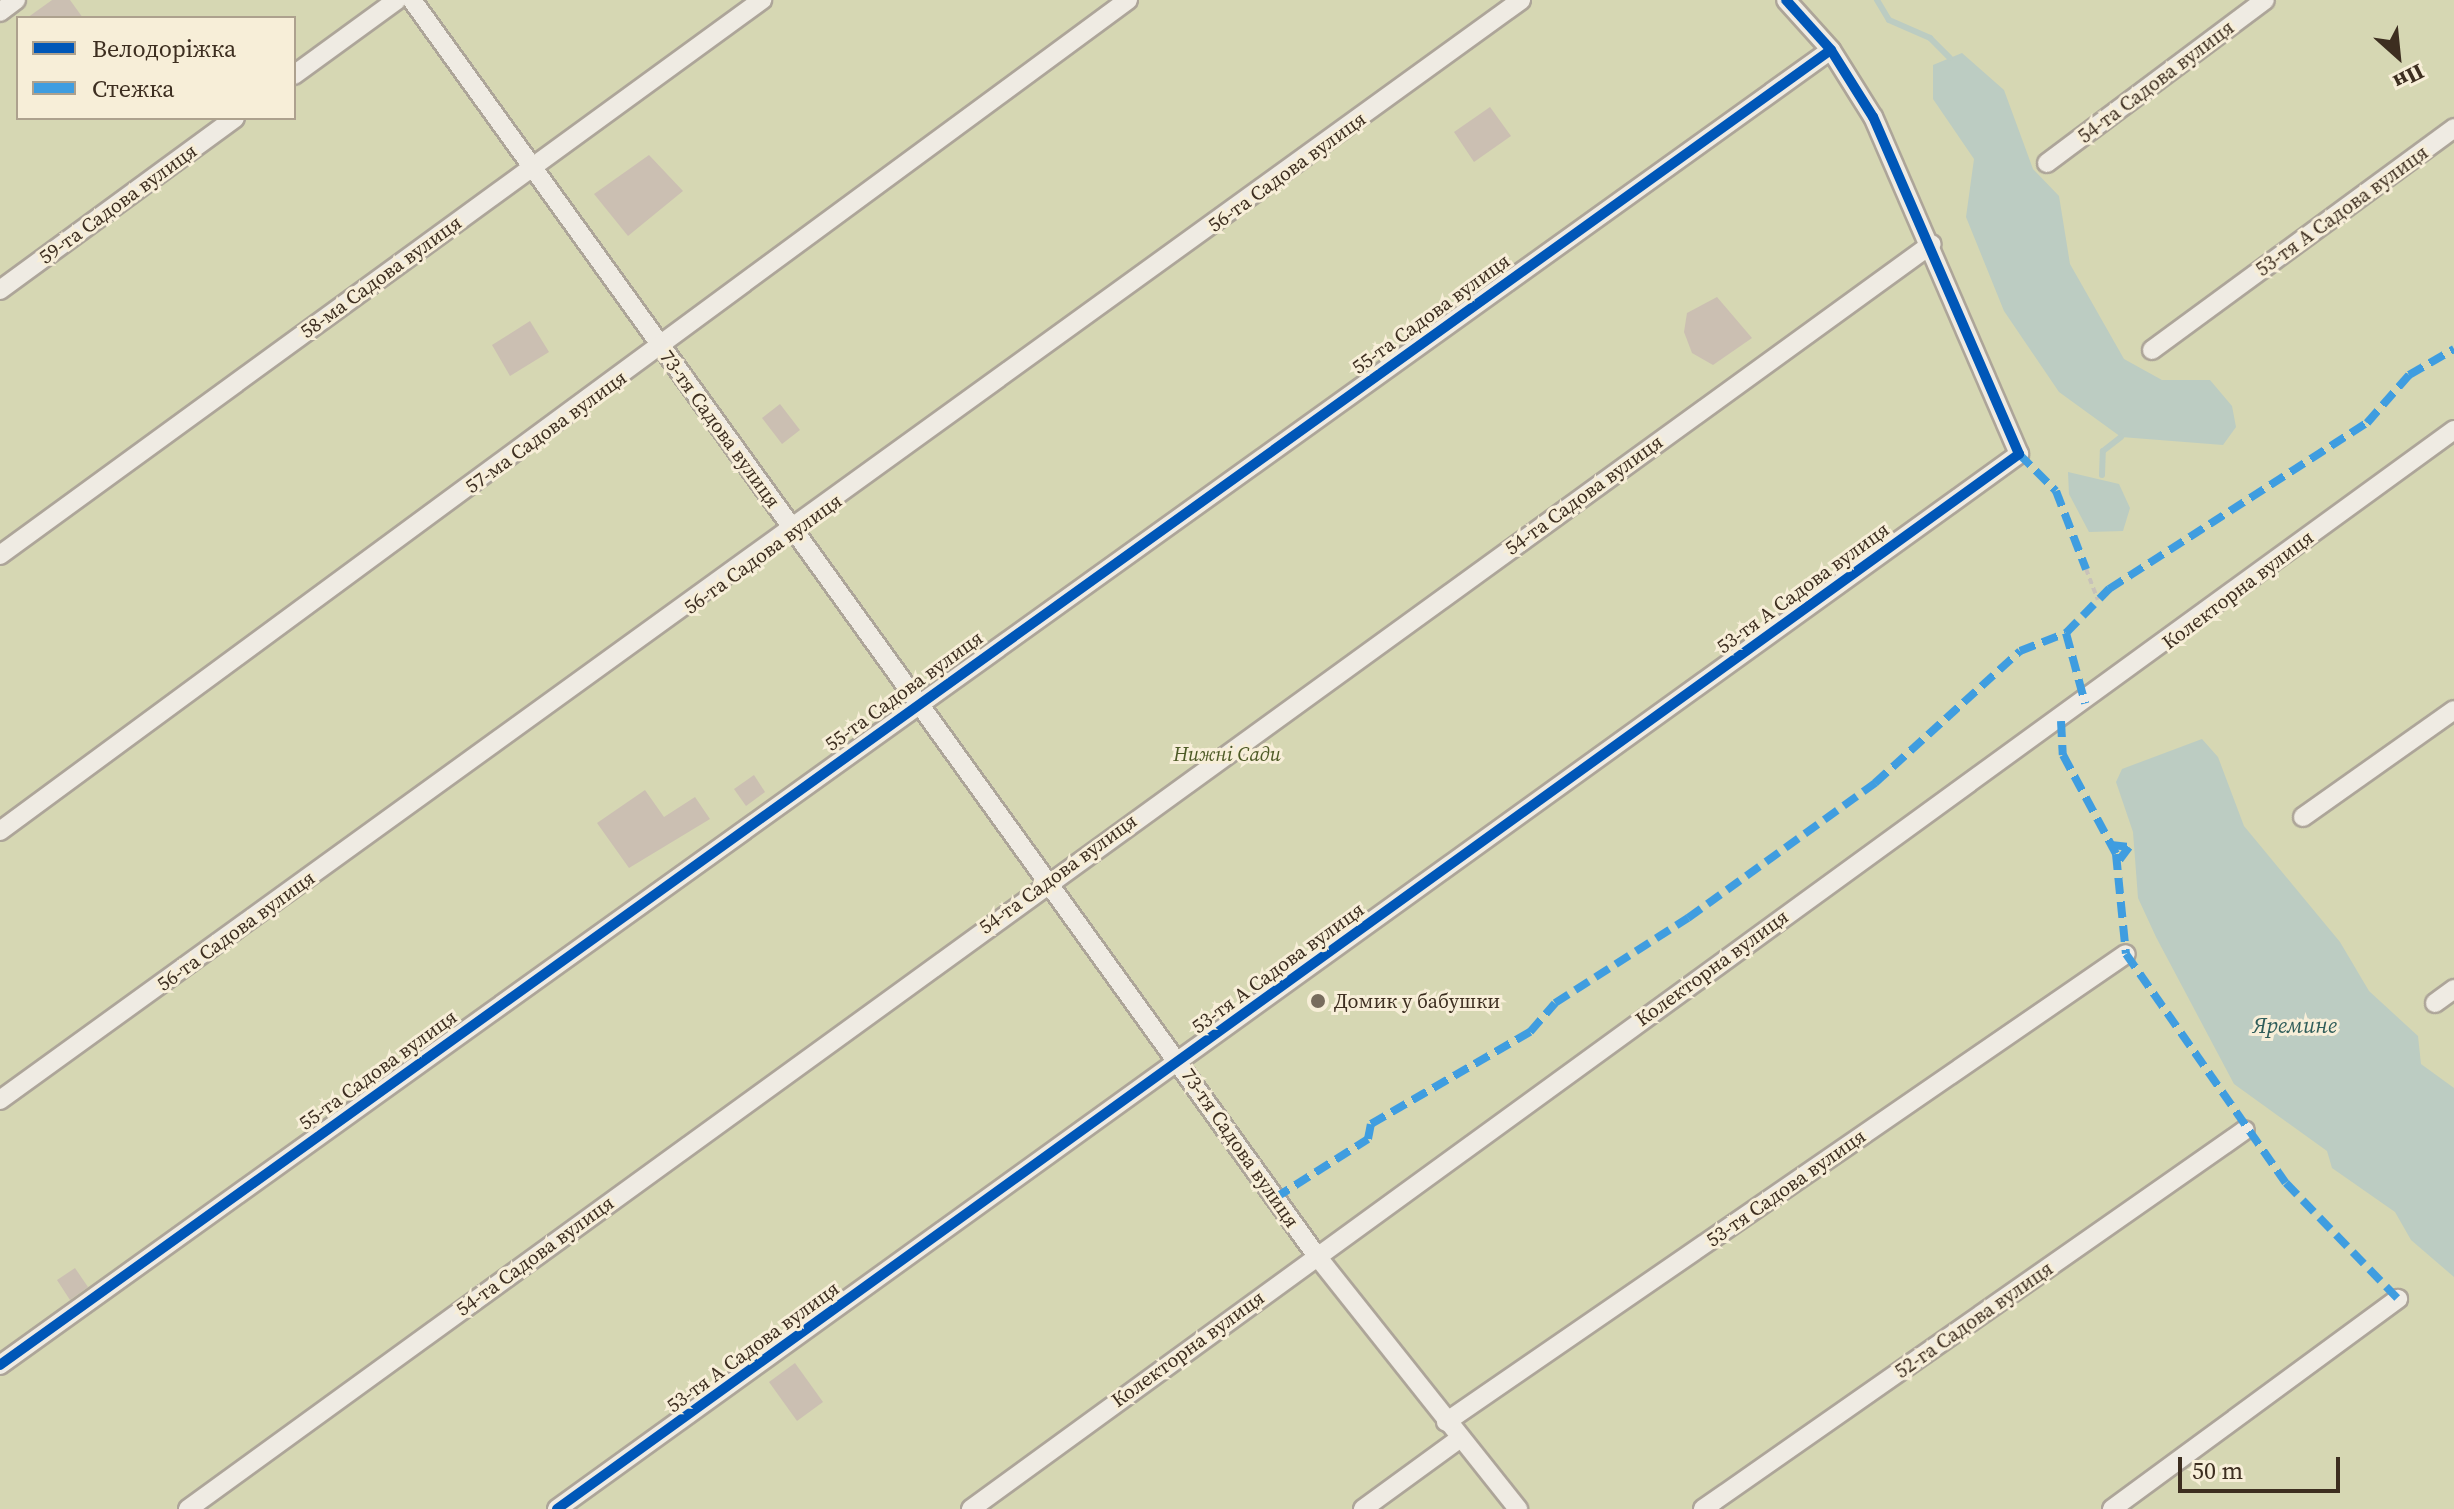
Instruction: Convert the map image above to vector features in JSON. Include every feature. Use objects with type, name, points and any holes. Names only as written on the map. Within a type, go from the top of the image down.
[{"type":"street","points":[[0,12],[16,0]]},
{"type":"street","points":[[296,74],[397,0]]},
{"type":"street","name":"73-тя Садова вулиця","points":[[412,0],[530,169],[1051,879],[1316,1255],[1459,1439],[1518,1509]]},
{"type":"street","name":"58-ма Садова вулиця","points":[[0,555],[762,0]]},
{"type":"street","name":"57-ма Садова вулиця","points":[[0,831],[661,348],[1128,0]]},
{"type":"street","name":"56-та Садова вулиця","points":[[0,1100],[795,532],[1521,0]]},
{"type":"street","points":[[1786,0],[1831,50],[1873,117],[1932,244]]},
{"type":"street","name":"54-та Садова вулиця","points":[[2047,163],[2265,0]]},
{"type":"street","name":"55-та Садова вулиця","points":[[0,1365],[919,702],[1831,50]]},
{"type":"street","name":"59-та Садова вулиця","points":[[0,290],[232,120]]},
{"type":"street","name":"53-тя А Садова вулиця","points":[[2152,350],[2454,128]]},
{"type":"street","name":"54-та Садова вулиця","points":[[188,1509],[1051,879],[1932,244]]},
{"type":"street","name":"53-тя А Садова вулиця","points":[[557,1509],[2019,454],[1932,244]]},
{"type":"street","name":"Колекторна вулиця","points":[[971,1509],[1316,1255],[2454,430]]},
{"type":"street","points":[[2303,817],[2454,710]]},
{"type":"street","name":"53-тя Садова вулиця","points":[[1446,1422],[2126,954]]},
{"type":"street","points":[[2435,1003],[2454,989]]},
{"type":"street","name":"52-га Садова вулиця","points":[[1703,1509],[2245,1130]]},
{"type":"street","points":[[2112,1509],[2398,1299]]},
{"type":"street","points":[[1363,1509],[1459,1439]]},
{"type":"path","points":[[2086,569],[2098,600]]},
{"type":"green space","name":"Нижні Сади","points":[[0,0],[2454,0],[2454,1509],[0,1509]]},
{"type":"water","points":[[1962,53],[2004,90],[2033,169],[2059,196],[2070,264],[2124,359],[2162,380],[2210,380],[2232,406],[2236,427],[2223,445],[2121,437],[2059,392],[2004,311],[1966,217],[1974,159],[1933,99],[1933,65]]},
{"type":"water","points":[[2068,472],[2119,484],[2130,508],[2123,531],[2089,532],[2069,494]]},
{"type":"water","name":"Яремине","points":[[2202,739],[2218,757],[2244,826],[2340,942],[2369,991],[2418,1036],[2421,1064],[2454,1088],[2454,1277],[2411,1240],[2395,1212],[2332,1168],[2327,1151],[2234,1084],[2156,937],[2138,898],[2133,832],[2116,782],[2122,769]]},
{"type":"building","points":[[52,0],[70,0],[82,16],[30,16]]},
{"type":"building","points":[[1490,107],[1511,136],[1474,162],[1454,132]]},
{"type":"building","points":[[649,155],[683,191],[628,236],[594,194]]},
{"type":"building","points":[[1717,297],[1752,338],[1713,365],[1692,353],[1684,332],[1687,313]]},
{"type":"building","points":[[530,321],[549,352],[510,376],[492,345]]},
{"type":"building","points":[[780,404],[800,430],[782,444],[762,418]]},
{"type":"building","points":[[754,775],[765,792],[746,806],[734,789]]},
{"type":"building","points":[[645,790],[664,817],[695,797],[710,819],[629,868],[597,823]]},
{"type":"building","points":[[75,1268],[88,1287],[70,1300],[57,1280]]},
{"type":"building","points":[[795,1363],[823,1402],[797,1421],[769,1382]]},
{"type":"waterway","points":[[1877,0],[1889,20],[1930,38],[1950,58]]},
{"type":"waterway","points":[[2102,475],[2103,451],[2121,437]]},
{"type":"marked path","points":[[1275,1198],[1368,1139],[1371,1124],[1530,1032],[1555,1003],[1688,918],[1875,783],[2020,651],[2066,633],[2109,589],[2367,423],[2409,375],[2454,349]]},
{"type":"marked path","points":[[2019,454],[2056,491],[2086,569]]},
{"type":"marked path","points":[[2066,633],[2085,703]]},
{"type":"marked path","points":[[2061,721],[2063,755],[2116,854],[2126,954],[2286,1183],[2398,1299]]},
{"type":"marked path","points":[[2111,845],[2129,847],[2117,863]]},
{"type":"cycle path","points":[[557,1509],[2019,454],[1873,117],[1831,50],[1786,0]]},
{"type":"cycle path","points":[[0,1365],[1831,50]]},
{"type":"place","name":"Домик у бабушки","points":[[1318,1001]]}]
